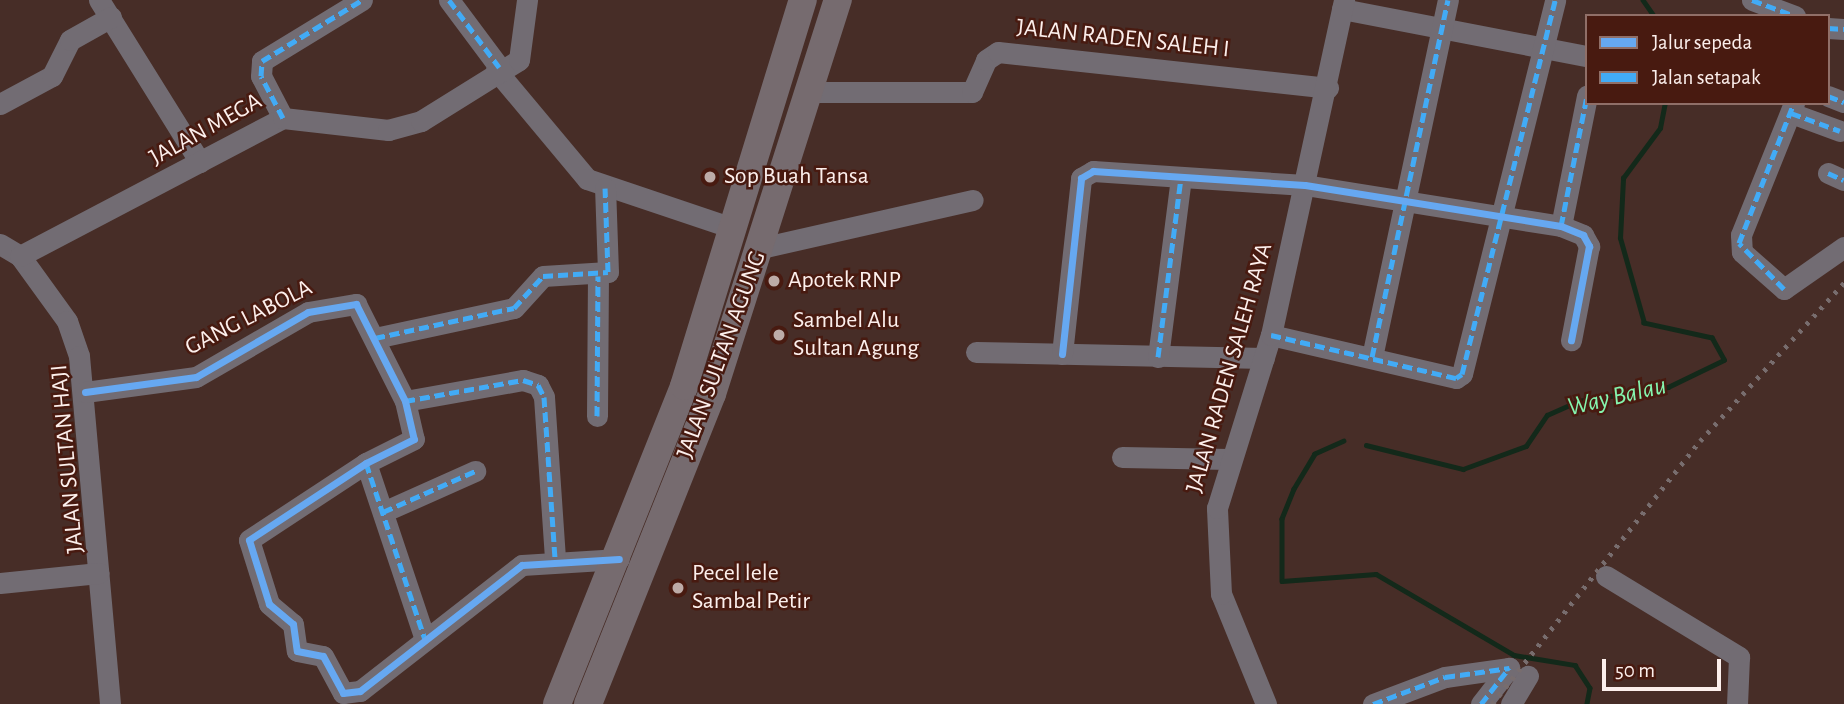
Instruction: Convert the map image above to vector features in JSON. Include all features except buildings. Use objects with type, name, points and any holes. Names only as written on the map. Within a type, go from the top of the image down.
[{"type":"main road","name":"JALAN SULTAN AGUNG","points":[[557,704],[620,559],[684,386],[803,0]]},
{"type":"main road","name":"JALAN SULTAN AGUNG","points":[[587,704],[712,394],[811,92],[838,0]]},
{"type":"main road","points":[[795,29],[827,38]]},
{"type":"main road","points":[[684,386],[712,394]]},
{"type":"street","points":[[283,118],[261,76],[262,61],[362,0]]},
{"type":"street","points":[[449,0],[566,161],[605,188],[733,228]]},
{"type":"street","name":"JALAN MEGA","points":[[20,256],[283,118],[388,130],[421,121],[498,68],[519,60],[524,50],[527,0]]},
{"type":"street","points":[[1372,358],[1448,0]]},
{"type":"street","points":[[1271,335],[1456,378],[1462,374],[1499,215],[1555,0]]},
{"type":"street","points":[[1752,0],[1790,14]]},
{"type":"street","points":[[1343,5],[1441,30],[1585,56]]},
{"type":"street","name":"JALAN RADEN SALEH RAYA","points":[[1266,704],[1222,594],[1217,508],[1229,459],[1271,335],[1328,88],[1343,5]]},
{"type":"street","points":[[0,104],[52,76],[70,40],[105,8],[200,162]]},
{"type":"street","name":"JALAN RADEN SALEH I","points":[[811,92],[972,92],[986,60],[998,52],[1328,88]]},
{"type":"street","points":[[1560,226],[1585,105]]},
{"type":"street","points":[[1840,131],[1793,108],[1741,235],[1742,252],[1784,289],[1844,247]]},
{"type":"street","points":[[1062,354],[1083,175],[1181,177],[1305,185],[1560,226],[1583,235],[1589,246],[1571,340]]},
{"type":"street","points":[[1158,357],[1181,177]]},
{"type":"street","points":[[605,188],[612,264],[597,276],[543,276],[514,308],[375,338],[405,401],[414,439],[366,463],[251,535],[269,604],[293,624],[297,651],[323,656],[331,664],[343,693],[360,691],[510,571],[555,560],[620,559]]},
{"type":"street","points":[[761,248],[973,201]]},
{"type":"street","name":"JALAN SULTAN HAJI","points":[[0,244],[20,256],[67,321],[85,392],[110,704]]},
{"type":"street","points":[[597,276],[597,416]]},
{"type":"street","name":"GANG LABOLA","points":[[85,392],[196,377],[308,312],[343,302],[356,304],[375,338]]},
{"type":"street","points":[[976,352],[1264,358]]},
{"type":"street","points":[[405,401],[523,380],[538,385],[544,397],[555,560]]},
{"type":"street","points":[[1122,457],[1229,459]]},
{"type":"street","points":[[366,463],[425,639]]},
{"type":"street","points":[[383,512],[475,471]]},
{"type":"street","points":[[0,583],[98,573]]},
{"type":"street","points":[[1606,576],[1739,657],[1737,704]]},
{"type":"street","points":[[1373,704],[1445,677],[1509,668],[1481,704]]},
{"type":"street","points":[[1511,704],[1528,676]]},
{"type":"waterway","name":"Way Balau","points":[[1643,0],[1653,14]]},
{"type":"waterway","name":"Way Balau","points":[[1366,445],[1463,469],[1526,446],[1547,415],[1578,401],[1668,387],[1724,360],[1712,338],[1644,323],[1620,238],[1623,178],[1660,128],[1665,105]]},
{"type":"waterway","name":"Way Balau","points":[[1344,441],[1315,454],[1294,489],[1282,519],[1282,581],[1376,574],[1514,655],[1575,665],[1590,688],[1587,704]]},
{"type":"railway","points":[[1492,704],[1700,441],[1844,283]]},
{"type":"marked path","points":[[283,118],[261,76],[262,61],[362,0]]},
{"type":"marked path","points":[[449,0],[499,67]]},
{"type":"marked path","points":[[1372,357],[1448,0]]},
{"type":"marked path","points":[[1271,335],[1456,378],[1462,374],[1555,0]]},
{"type":"marked path","points":[[1752,0],[1790,14]]},
{"type":"marked path","points":[[1830,28],[1844,29]]},
{"type":"marked path","points":[[1830,97],[1844,102]]},
{"type":"marked path","points":[[1561,226],[1585,105]]},
{"type":"marked path","points":[[1784,289],[1739,243],[1793,105]]},
{"type":"marked path","points":[[1791,113],[1840,131]]},
{"type":"marked path","points":[[1828,173],[1844,180]]},
{"type":"marked path","points":[[1158,357],[1181,177]]},
{"type":"marked path","points":[[375,338],[514,308],[543,276],[608,272],[605,188]]},
{"type":"marked path","points":[[597,416],[598,276]]},
{"type":"marked path","points":[[405,401],[523,380],[538,385],[544,397],[555,560]]},
{"type":"marked path","points":[[366,463],[425,639]]},
{"type":"marked path","points":[[383,512],[475,471]]},
{"type":"marked path","points":[[1373,704],[1445,677],[1509,668]]},
{"type":"marked path","points":[[1481,704],[1509,668]]},
{"type":"cycle path","points":[[1062,354],[1081,178],[1093,171],[1305,185],[1561,226],[1583,235],[1589,246],[1571,340]]},
{"type":"cycle path","points":[[85,392],[196,377],[308,312],[356,304],[405,401],[414,439],[366,463],[249,540],[269,604],[293,624],[297,651],[323,656],[343,693],[360,691],[522,565],[619,559]]},
{"type":"place","name":"Sop Buah Tansa","points":[[710,177]]},
{"type":"place","name":"Apotek RNP","points":[[774,281]]},
{"type":"place","name":"Sambel Alu Sultan Agung","points":[[779,335]]},
{"type":"place","name":"Pecel lele Sambal Petir","points":[[678,588]]}]
